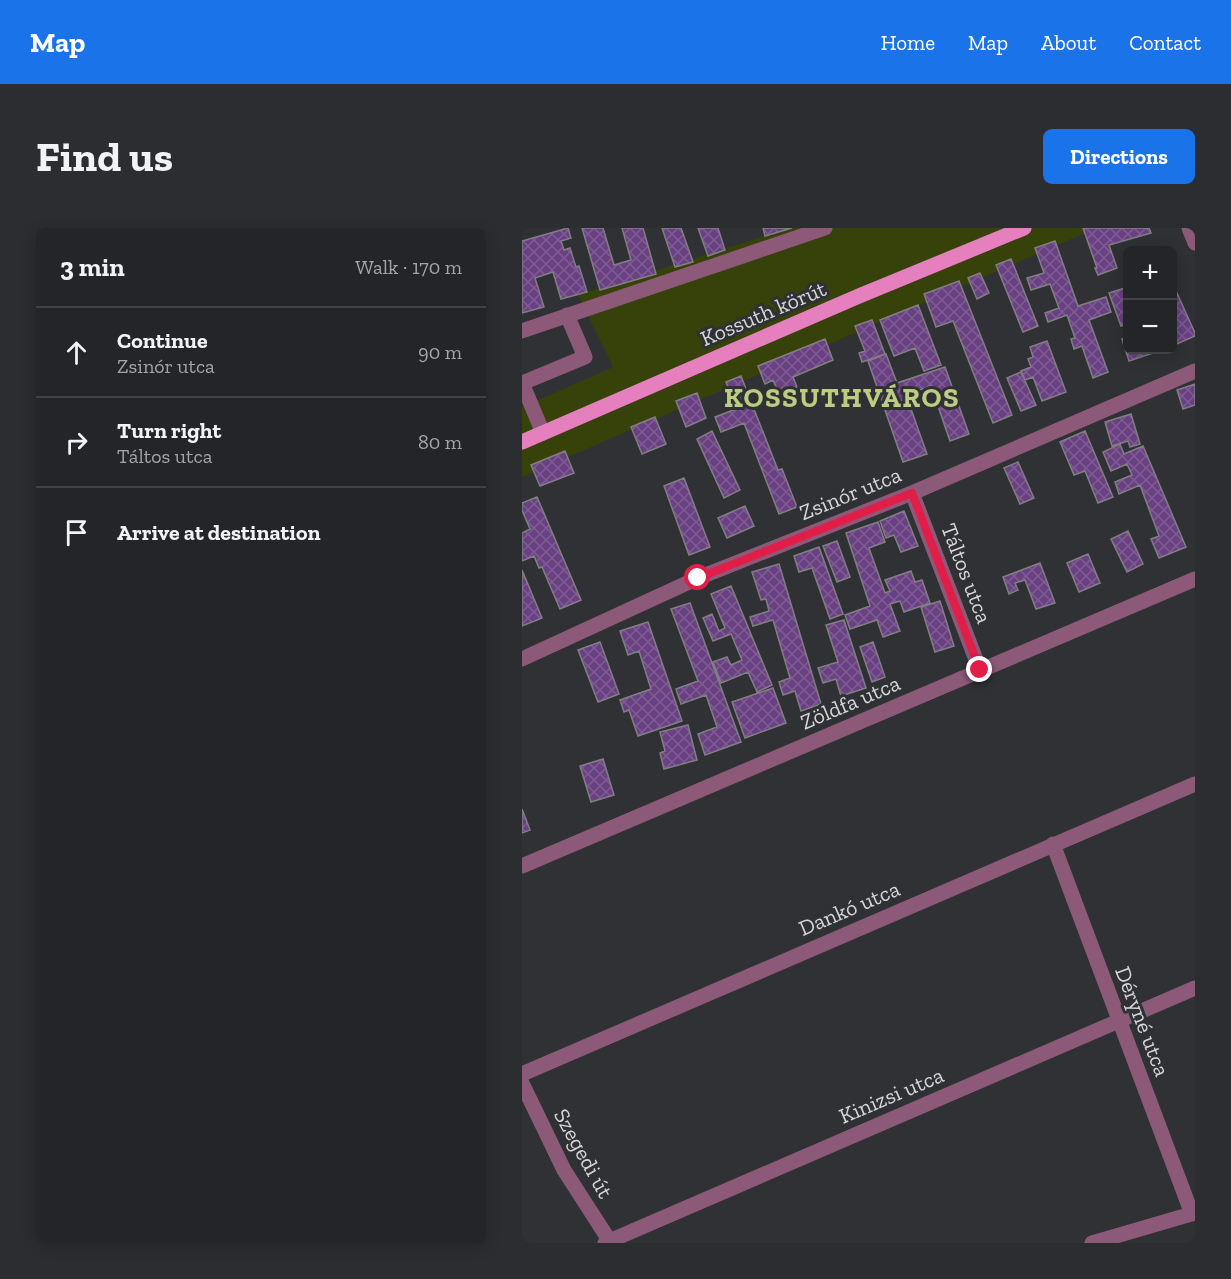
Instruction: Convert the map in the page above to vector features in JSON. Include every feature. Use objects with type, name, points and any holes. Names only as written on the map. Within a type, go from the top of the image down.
[{"type":"main road","name":"Kossuth körút","points":[[522,442],[859,296],[1024,228]]},
{"type":"street","points":[[522,331],[825,228]]},
{"type":"street","points":[[1189,228],[1195,243]]},
{"type":"street","points":[[543,433],[522,383],[585,357],[567,315]]},
{"type":"street","name":"Zsinór utca","points":[[522,659],[698,578],[912,493],[1195,371]]},
{"type":"street","name":"Táltos utca","points":[[912,493],[980,670]]},
{"type":"street","name":"Zöldfa utca","points":[[522,866],[1195,579]]},
{"type":"street","name":"Dankó utca","points":[[522,1074],[1195,784]]},
{"type":"street","name":"Déryné utca","points":[[1053,844],[1118,1021],[1193,1214]]},
{"type":"street","name":"Kinizsi utca","points":[[609,1242],[1195,988]]},
{"type":"street","name":"Szegedi út","points":[[522,1083],[564,1170],[609,1242]]},
{"type":"street","points":[[1092,1243],[1193,1214]]},
{"type":"green space","points":[[790,228],[1097,228],[522,477],[522,407],[613,367],[578,295]]},
{"type":"building","points":[[568,228],[571,238],[561,241],[564,250],[570,248],[576,267],[579,266],[587,292],[561,299],[553,272],[535,278],[544,307],[522,313],[522,241]]},
{"type":"building","points":[[582,228],[603,228],[614,265],[631,260],[622,228],[643,228],[656,274],[600,290]]},
{"type":"building","points":[[662,228],[681,228],[693,262],[675,267]]},
{"type":"building","points":[[698,228],[718,228],[725,250],[708,256]]},
{"type":"building","points":[[763,228],[792,228],[765,236]]},
{"type":"building","points":[[1083,228],[1149,228],[1151,233],[1109,245],[1117,268],[1098,275]]},
{"type":"building","points":[[1055,241],[1078,306],[1106,297],[1111,312],[1089,320],[1108,372],[1093,378],[1082,346],[1074,349],[1071,339],[1075,338],[1067,315],[1048,322],[1045,313],[1059,308],[1050,284],[1031,290],[1027,278],[1044,273],[1035,248]]},
{"type":"building","points":[[1011,259],[1038,326],[1023,332],[996,265]]},
{"type":"building","points":[[980,273],[989,293],[977,299],[968,278]]},
{"type":"building","points":[[959,281],[1012,415],[993,423],[953,321],[936,327],[924,294]]},
{"type":"building","points":[[1123,289],[1123,325],[1121,326],[1109,293]]},
{"type":"building","points":[[1177,293],[1195,333],[1195,336],[1177,344]]},
{"type":"building","points":[[918,305],[941,365],[924,371],[915,348],[894,356],[880,320]]},
{"type":"building","points":[[872,320],[885,354],[862,362],[859,353],[865,351],[855,326]]},
{"type":"building","points":[[825,339],[833,360],[793,377],[797,387],[779,394],[773,380],[765,384],[758,366]]},
{"type":"building","points":[[1047,341],[1066,392],[1042,401],[1033,377],[1025,380],[1021,371],[1031,367],[1028,359],[1033,357],[1030,347]]},
{"type":"building","points":[[886,354],[897,383],[945,367],[969,434],[950,441],[931,386],[906,395],[927,454],[903,462],[868,361]]},
{"type":"building","points":[[1127,354],[1150,354],[1129,361]]},
{"type":"building","points":[[1021,372],[1036,405],[1021,411],[1007,378]]},
{"type":"building","points":[[741,376],[778,470],[782,469],[797,507],[779,514],[744,423],[721,432],[715,417],[736,409],[726,382]]},
{"type":"building","points":[[1195,384],[1195,405],[1183,409],[1177,390]]},
{"type":"building","points":[[697,393],[706,418],[686,427],[676,401]]},
{"type":"building","points":[[1131,414],[1140,444],[1130,447],[1128,441],[1112,446],[1105,422]]},
{"type":"building","points":[[655,417],[666,444],[642,454],[631,427]]},
{"type":"building","points":[[712,431],[740,490],[724,498],[697,439]]},
{"type":"building","points":[[1085,431],[1113,497],[1098,503],[1085,471],[1074,475],[1060,442]]},
{"type":"building","points":[[1120,444],[1124,454],[1143,446],[1186,547],[1159,558],[1151,539],[1159,536],[1140,485],[1119,494],[1115,482],[1132,475],[1127,464],[1111,471],[1103,452]]},
{"type":"building","points":[[565,451],[574,473],[540,486],[531,465]]},
{"type":"building","points":[[1018,462],[1034,498],[1020,504],[1004,468]]},
{"type":"building","points":[[684,478],[710,547],[689,555],[664,486]]},
{"type":"building","points":[[537,497],[581,600],[560,609],[542,567],[539,568],[534,556],[522,561],[522,533],[530,529],[522,510],[522,503]]},
{"type":"building","points":[[745,506],[754,526],[727,538],[718,518]]},
{"type":"building","points":[[904,511],[918,546],[901,552],[894,535],[886,538],[880,521]]},
{"type":"building","points":[[878,522],[885,542],[869,548],[885,593],[890,591],[885,580],[911,571],[915,582],[922,580],[930,603],[904,612],[900,601],[890,604],[900,631],[883,637],[877,620],[850,629],[845,615],[870,606],[846,533]]},
{"type":"building","points":[[1128,531],[1143,564],[1127,572],[1111,539]]},
{"type":"building","points":[[837,541],[850,577],[837,582],[823,546]]},
{"type":"building","points":[[819,547],[843,614],[830,619],[812,568],[799,572],[794,556]]},
{"type":"building","points":[[1088,554],[1100,583],[1079,592],[1067,563]]},
{"type":"building","points":[[1040,563],[1055,603],[1036,609],[1025,580],[1015,583],[1018,590],[1009,594],[1003,577]]},
{"type":"building","points":[[779,564],[821,704],[801,711],[795,691],[783,695],[779,682],[790,678],[773,620],[753,626],[750,617],[769,611],[766,599],[761,600],[752,572]]},
{"type":"building","points":[[522,570],[542,618],[522,626]]},
{"type":"building","points":[[731,586],[772,685],[757,692],[748,672],[721,683],[713,662],[727,657],[731,665],[742,660],[731,634],[713,641],[703,618],[712,614],[719,631],[725,628],[711,594]]},
{"type":"building","points":[[940,601],[954,646],[935,652],[921,607]]},
{"type":"building","points":[[690,603],[741,742],[705,755],[698,734],[717,727],[706,695],[681,704],[676,689],[698,681],[671,609]]},
{"type":"building","points":[[844,620],[866,688],[841,696],[836,679],[823,683],[818,668],[838,662],[826,625]]},
{"type":"building","points":[[648,622],[682,721],[638,736],[629,710],[624,712],[620,700],[651,689],[639,651],[628,655],[620,631]]},
{"type":"building","points":[[600,642],[619,694],[598,702],[578,650]]},
{"type":"building","points":[[873,642],[885,677],[872,682],[860,647]]},
{"type":"building","points":[[773,688],[786,723],[745,738],[732,702]]},
{"type":"building","points":[[688,725],[697,760],[664,769],[660,753],[665,751],[660,732]]},
{"type":"building","points":[[603,759],[614,795],[591,802],[580,766]]},
{"type":"building","points":[[522,809],[530,830],[522,833]]},
{"type":"district","name":"KOSSUTHVÁROS","points":[[842,397]]},
{"type":"route","points":[[698,578],[912,493],[980,670]]}]
